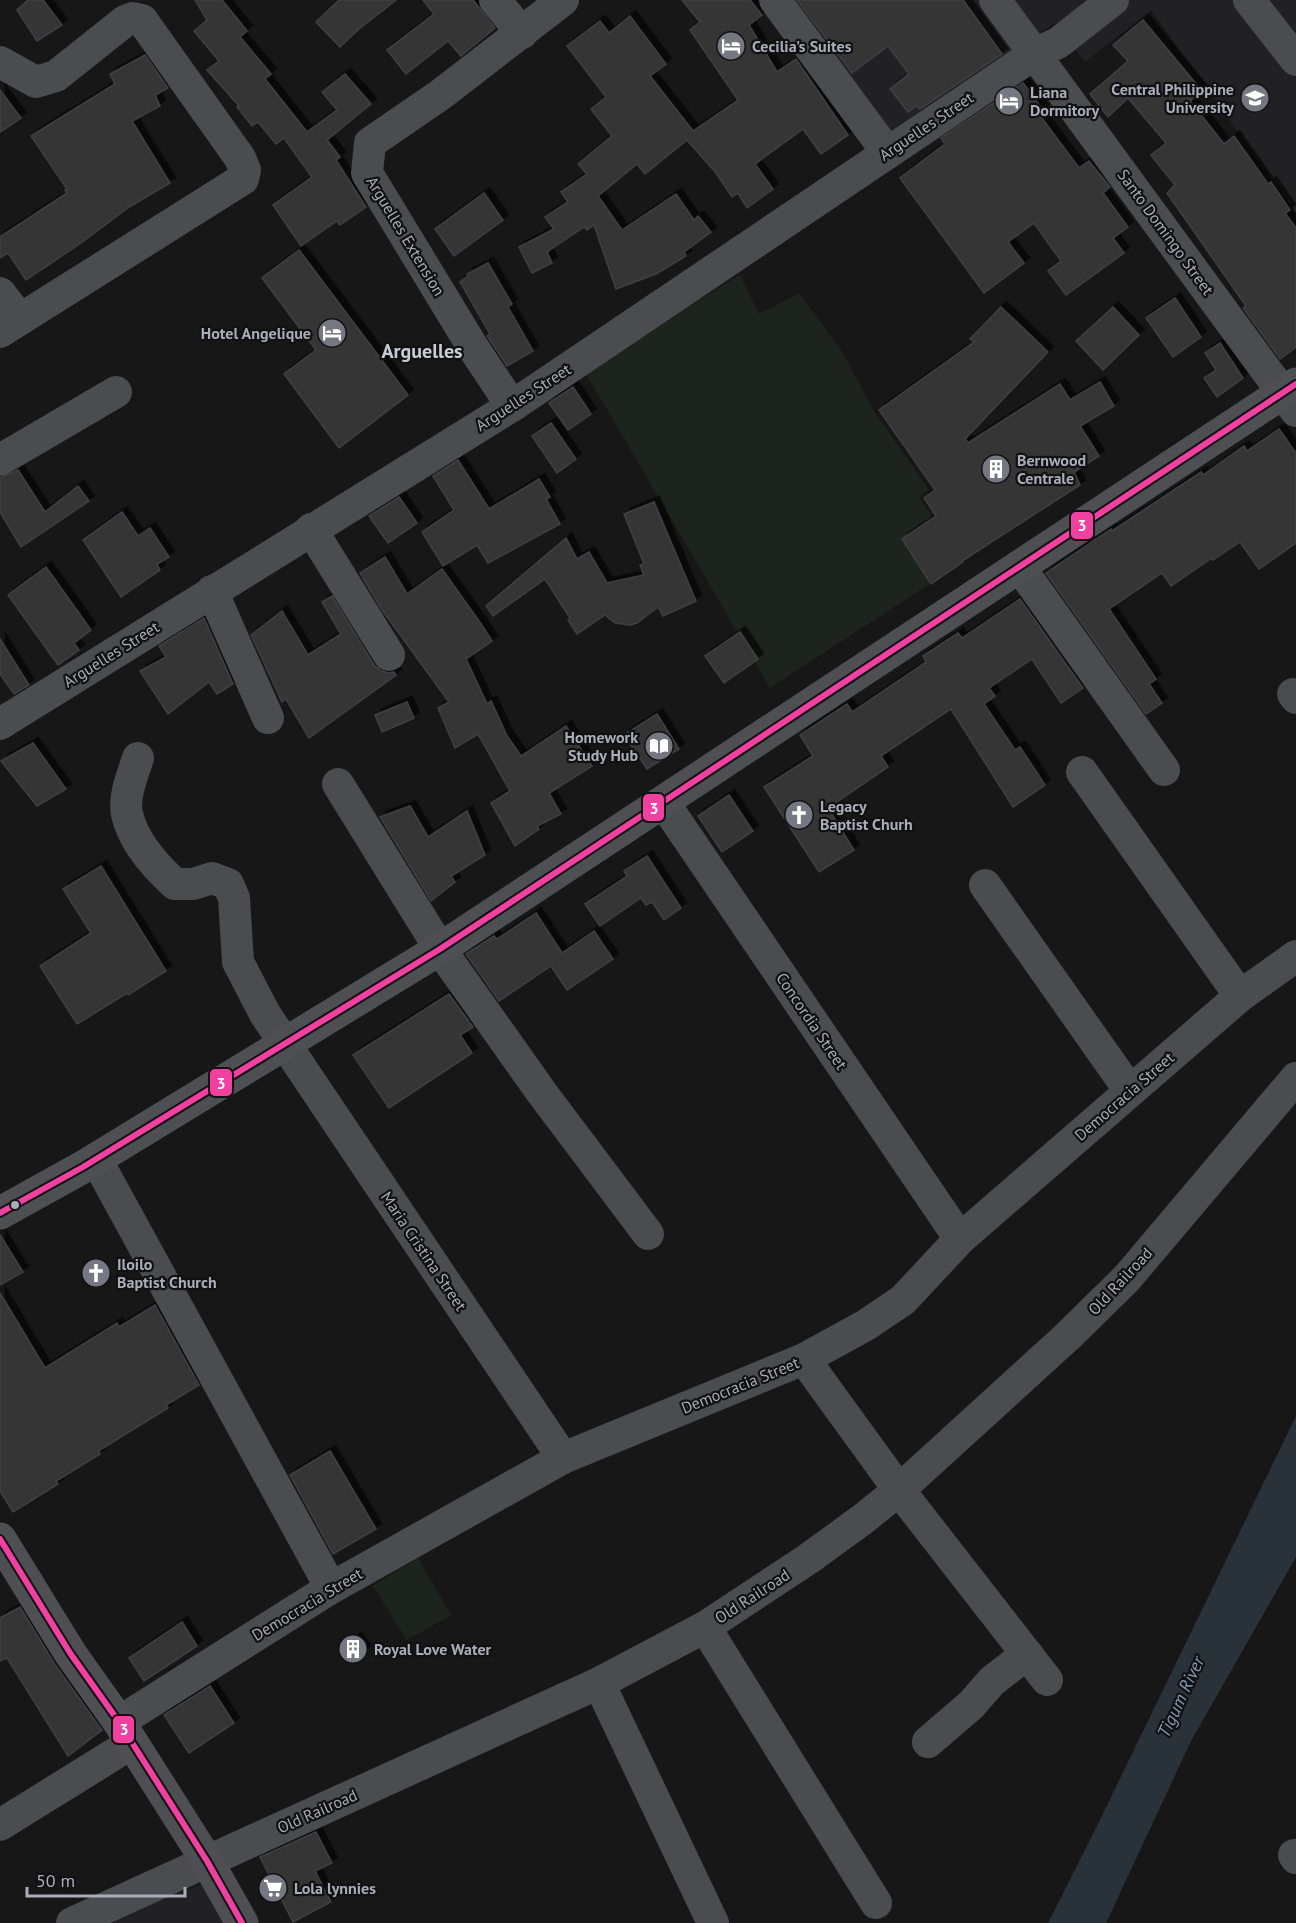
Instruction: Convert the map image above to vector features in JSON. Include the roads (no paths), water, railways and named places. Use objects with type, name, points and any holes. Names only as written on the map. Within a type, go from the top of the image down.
[{"type":"main road","points":[[0,1214],[96,1159],[440,949],[664,803],[1019,566],[1292,396]]},
{"type":"main road","points":[[0,1539],[70,1653],[125,1733],[207,1861],[242,1923]]},
{"type":"street","points":[[495,0],[522,33]]},
{"type":"street","name":"Arguelles Extension","points":[[512,406],[367,173],[370,143],[440,95],[563,0]]},
{"type":"street","points":[[775,0],[887,152]]},
{"type":"street","name":"Santo Domingo Street","points":[[995,0],[1292,396]]},
{"type":"street","name":"Arguelles Street","points":[[4,711],[212,591],[512,406],[887,152],[1036,53],[1058,43],[1113,0]]},
{"type":"street","points":[[1249,0],[1296,60]]},
{"type":"street","points":[[0,62],[36,81],[56,76],[125,21],[133,18],[142,20],[240,158],[245,170],[243,179],[10,326],[0,293]]},
{"type":"street","points":[[0,460],[116,392]]},
{"type":"street","points":[[311,529],[389,655]]},
{"type":"street","points":[[1019,566],[1164,770]]},
{"type":"street","points":[[212,591],[268,718]]},
{"type":"street","name":"Maria Cristina Street","points":[[138,758],[129,790],[127,813],[138,841],[162,872],[175,884],[193,884],[212,878],[228,884],[234,898],[238,963],[265,1014],[563,1458]]},
{"type":"street","points":[[1082,772],[1240,996]]},
{"type":"street","points":[[338,784],[440,949],[542,1092],[648,1234]]},
{"type":"street","name":"Concordia Street","points":[[664,803],[960,1239]]},
{"type":"street","points":[[985,885],[1130,1091]]},
{"type":"street","name":"Democracia Street","points":[[0,1825],[125,1733],[331,1588],[563,1458],[804,1359],[866,1325],[903,1300],[960,1239],[1240,996],[1296,956]]},
{"type":"street","name":"Old Railroad","points":[[72,1923],[599,1683],[705,1627],[808,1559],[899,1490],[1068,1336],[1127,1278],[1296,1077]]},
{"type":"street","points":[[96,1159],[331,1588]]},
{"type":"street","points":[[804,1359],[899,1490],[1047,1680]]},
{"type":"street","points":[[705,1627],[876,1903]]},
{"type":"street","points":[[928,1742],[971,1705],[992,1681],[1027,1654]]},
{"type":"street","points":[[599,1683],[713,1923]]},
{"type":"water","name":"Tigum River","points":[[1296,1416],[1296,1557],[1191,1741],[1106,1923],[1048,1923],[1096,1828]]},
{"type":"place","name":"Cecilia's Suites","points":[[731,46]]},
{"type":"place","name":"Central Philippine University","points":[[1255,98]]},
{"type":"place","name":"Liana Dormitory","points":[[1009,101]]},
{"type":"place","name":"Hotel Angelique","points":[[332,333]]},
{"type":"place","name":"Bernwood Centrale","points":[[996,469]]},
{"type":"place","name":"Homework Study Hub","points":[[659,746]]},
{"type":"place","name":"Legacy Baptist Churh","points":[[799,815]]},
{"type":"place","name":"Iloilo Baptist Church","points":[[96,1273]]},
{"type":"place","name":"Royal Love Water","points":[[353,1649]]},
{"type":"place","name":"Lola lynnies","points":[[273,1888]]},
{"type":"district","name":"Arguelles","points":[[422,351]]}]
